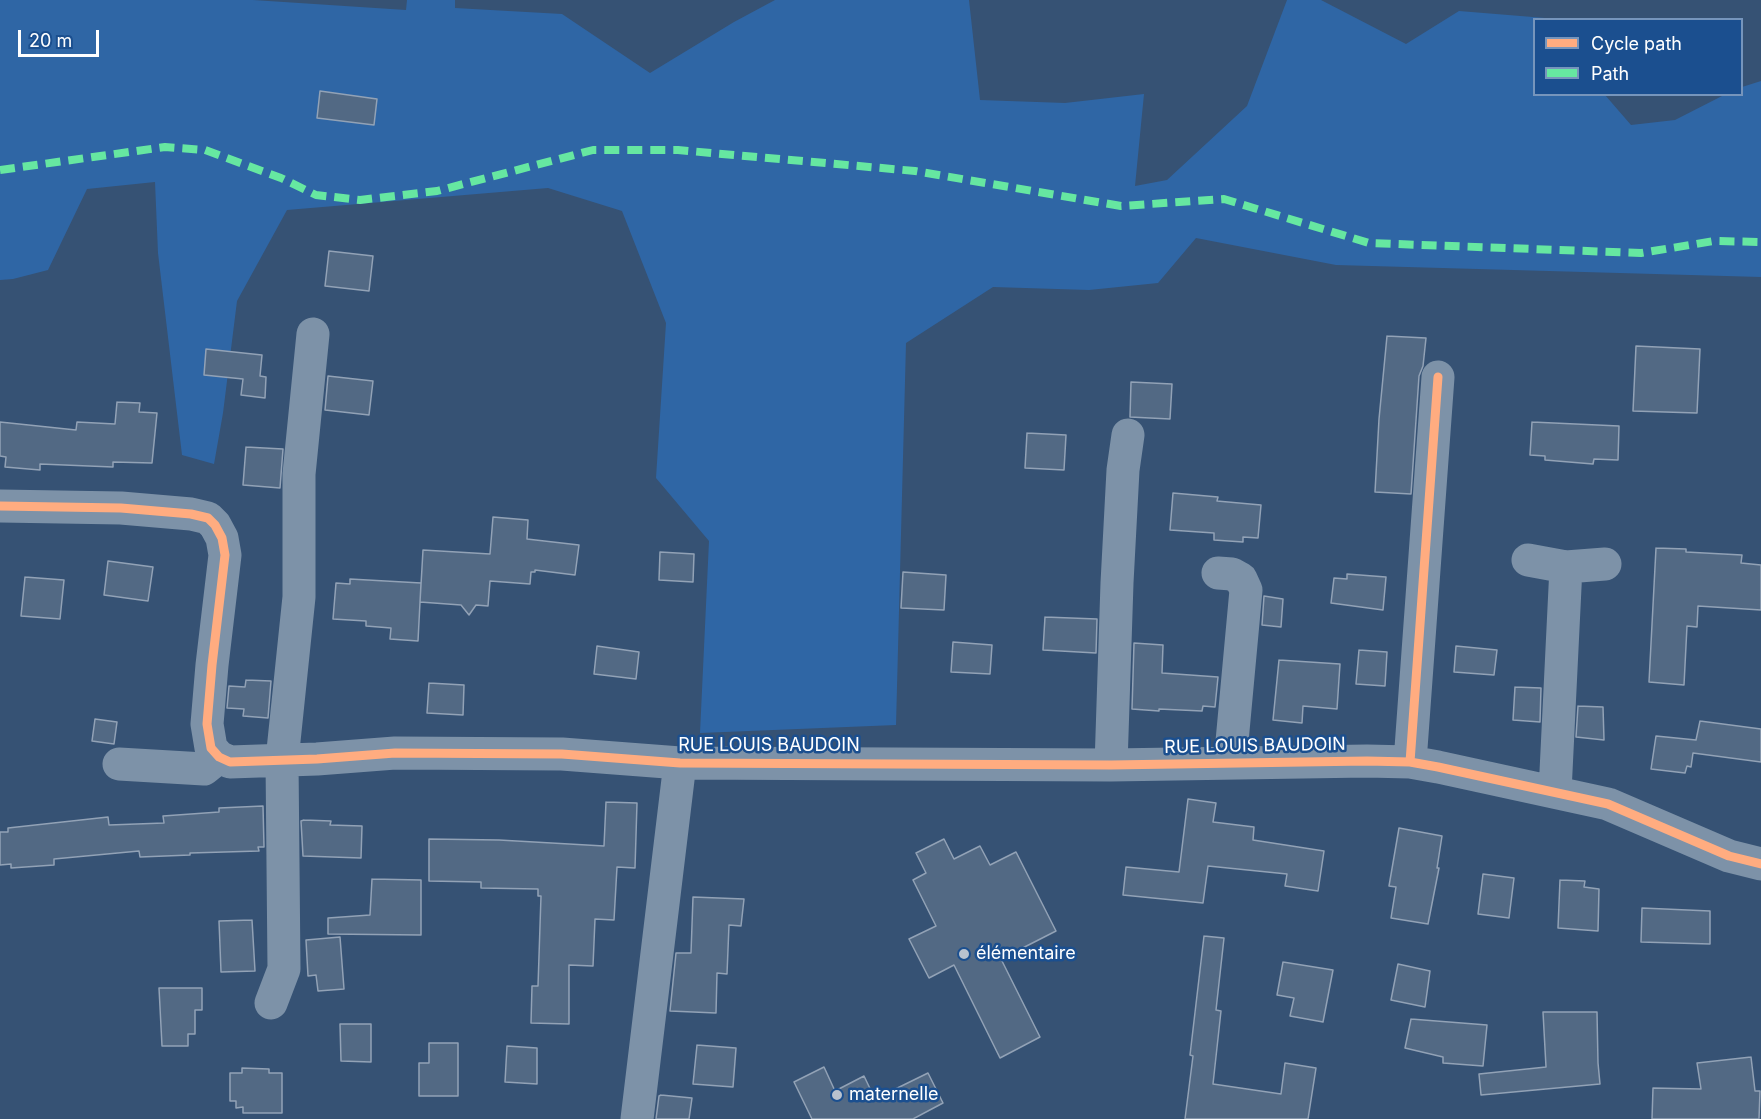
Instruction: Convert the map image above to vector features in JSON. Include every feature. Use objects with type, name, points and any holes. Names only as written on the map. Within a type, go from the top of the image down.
[{"type":"street","points":[[270,1003],[284,969],[282,760],[299,597],[299,474],[313,334]]},
{"type":"street","points":[[1410,762],[1438,377]]},
{"type":"street","points":[[1111,765],[1117,584],[1123,470],[1128,435]]},
{"type":"street","points":[[0,506],[121,508],[191,514],[208,518],[222,538],[225,555],[207,724],[211,748],[219,757],[204,769],[119,764]]},
{"type":"street","points":[[1528,560],[1566,567],[1605,564]]},
{"type":"street","points":[[1555,792],[1566,567]]},
{"type":"street","points":[[1218,573],[1232,574],[1241,579],[1246,590],[1230,763]]},
{"type":"street","name":"RUE LOUIS BAUDOIN","points":[[219,757],[230,762],[395,753],[474,753],[561,754],[680,763],[1111,765],[1410,762],[1608,804],[1729,856],[1761,864]]},
{"type":"street","points":[[637,1119],[680,763]]},
{"type":"shaded area","points":[[0,0],[253,0],[406,10],[407,0],[455,0],[455,8],[562,14],[650,73],[775,0],[969,0],[980,100],[1065,103],[1144,94],[1135,186],[1167,180],[1247,106],[1287,0],[1321,0],[1406,44],[1459,11],[1545,18],[1533,18],[1533,96],[1606,96],[1631,125],[1675,120],[1722,96],[1743,96],[1743,87],[1761,81],[1761,277],[1336,265],[1196,238],[1158,283],[1089,290],[993,287],[906,343],[896,725],[700,733],[709,541],[656,478],[666,323],[622,211],[548,188],[287,210],[237,301],[214,464],[182,455],[158,253],[155,182],[87,189],[48,270],[0,280]]},
{"type":"building","points":[[320,91],[377,99],[374,125],[317,118]]},
{"type":"building","points":[[329,251],[373,256],[369,291],[325,286]]},
{"type":"building","points":[[1387,336],[1426,338],[1423,366],[1419,376],[1411,494],[1375,492]]},
{"type":"building","points":[[1636,346],[1700,349],[1697,413],[1633,411]]},
{"type":"building","points":[[206,349],[262,355],[260,376],[266,377],[265,398],[241,395],[243,379],[204,375]]},
{"type":"building","points":[[328,376],[373,381],[369,415],[325,410]]},
{"type":"building","points":[[1131,382],[1172,384],[1170,419],[1130,417]]},
{"type":"building","points":[[117,402],[140,403],[139,412],[157,413],[152,463],[113,462],[113,467],[40,464],[40,470],[5,467],[6,457],[0,456],[0,422],[76,430],[77,422],[115,424]]},
{"type":"building","points":[[1532,422],[1619,426],[1618,460],[1594,459],[1593,464],[1545,460],[1545,456],[1530,455]]},
{"type":"building","points":[[1027,433],[1066,435],[1064,470],[1025,468]]},
{"type":"building","points":[[246,447],[283,449],[280,488],[243,485]]},
{"type":"building","points":[[1173,493],[1218,497],[1217,501],[1261,505],[1258,538],[1243,537],[1243,542],[1214,540],[1214,533],[1170,530]]},
{"type":"building","points":[[493,517],[528,520],[527,539],[579,545],[575,575],[535,570],[531,572],[530,584],[490,581],[488,606],[476,605],[469,615],[461,605],[420,602],[423,550],[490,554]]},
{"type":"building","points":[[1656,548],[1742,555],[1741,563],[1761,565],[1761,610],[1698,606],[1697,627],[1687,626],[1684,685],[1649,682]]},
{"type":"building","points":[[660,552],[694,554],[693,582],[659,580]]},
{"type":"building","points":[[108,561],[153,567],[148,601],[104,595]]},
{"type":"building","points":[[903,572],[946,575],[944,610],[901,608]]},
{"type":"building","points":[[1347,574],[1386,577],[1383,610],[1331,603],[1334,578],[1347,579]]},
{"type":"building","points":[[25,577],[64,580],[60,619],[21,616]]},
{"type":"building","points":[[350,579],[421,583],[418,641],[390,639],[391,628],[366,626],[366,621],[333,619],[336,583],[350,584]]},
{"type":"building","points":[[1264,596],[1283,599],[1281,627],[1262,625]]},
{"type":"building","points":[[1045,617],[1097,619],[1096,653],[1043,650]]},
{"type":"building","points":[[953,642],[992,645],[990,674],[951,672]]},
{"type":"building","points":[[1134,643],[1163,645],[1162,673],[1218,677],[1215,707],[1203,706],[1202,711],[1132,709]]},
{"type":"building","points":[[597,646],[639,652],[636,679],[594,674]]},
{"type":"building","points":[[1456,646],[1497,650],[1494,675],[1454,672]]},
{"type":"building","points":[[1359,650],[1387,652],[1385,686],[1356,684]]},
{"type":"building","points":[[1279,660],[1340,664],[1337,709],[1303,706],[1302,723],[1273,720]]},
{"type":"building","points":[[246,680],[271,681],[268,718],[243,716],[244,709],[227,708],[229,686],[245,687]]},
{"type":"building","points":[[429,683],[464,685],[463,715],[427,713]]},
{"type":"building","points":[[1515,687],[1541,688],[1540,722],[1513,720]]},
{"type":"building","points":[[1578,706],[1603,707],[1604,740],[1576,737]]},
{"type":"building","points":[[95,719],[117,722],[114,744],[92,741]]},
{"type":"building","points":[[1700,721],[1761,729],[1761,762],[1693,753],[1691,767],[1687,766],[1685,773],[1651,769],[1656,736],[1696,740]]},
{"type":"building","points":[[1188,799],[1216,803],[1213,822],[1254,827],[1253,840],[1324,851],[1318,891],[1285,886],[1287,874],[1208,866],[1203,903],[1123,895],[1126,867],[1179,872]]},
{"type":"building","points":[[606,802],[637,803],[635,868],[617,867],[614,920],[595,919],[593,966],[569,965],[569,1024],[531,1023],[532,986],[538,986],[541,896],[538,896],[538,889],[481,888],[481,882],[429,881],[429,839],[604,846]]},
{"type":"building","points":[[263,806],[264,847],[258,847],[259,851],[140,857],[139,851],[54,859],[54,865],[11,868],[11,864],[0,865],[0,832],[8,832],[8,828],[108,817],[109,825],[164,823],[163,816],[219,812],[219,808]]},
{"type":"building","points":[[301,821],[331,821],[330,825],[362,826],[361,858],[303,856]]},
{"type":"building","points":[[1399,828],[1442,836],[1437,868],[1439,868],[1428,924],[1391,918],[1396,887],[1389,886]]},
{"type":"building","name":"élémentaire","points":[[944,839],[954,859],[980,846],[990,865],[1016,852],[1056,931],[1001,959],[1040,1037],[1000,1058],[954,965],[929,978],[909,939],[936,926],[913,880],[926,873],[916,853]]},
{"type":"building","points":[[1483,874],[1514,878],[1509,918],[1478,914]]},
{"type":"building","points":[[372,879],[421,880],[421,935],[328,934],[328,918],[370,915]]},
{"type":"building","points":[[1560,880],[1585,881],[1584,887],[1599,889],[1598,931],[1558,928]]},
{"type":"building","points":[[693,897],[744,899],[741,926],[729,925],[727,974],[717,973],[716,1013],[670,1011],[676,953],[691,953]]},
{"type":"building","points":[[1642,908],[1710,911],[1710,944],[1641,942]]},
{"type":"building","points":[[252,920],[255,971],[221,972],[219,921]]},
{"type":"building","points":[[1204,936],[1224,938],[1216,1010],[1221,1011],[1213,1084],[1281,1094],[1285,1063],[1316,1068],[1308,1119],[1185,1119]]},
{"type":"building","points":[[340,937],[344,989],[318,991],[316,975],[308,976],[306,940]]},
{"type":"building","points":[[1283,962],[1333,970],[1323,1022],[1290,1016],[1294,998],[1277,995]]},
{"type":"building","points":[[1398,964],[1430,971],[1425,1007],[1391,1000]]},
{"type":"building","points":[[159,988],[202,988],[202,1010],[195,1010],[195,1034],[188,1034],[188,1046],[162,1046]]},
{"type":"building","points":[[1543,1012],[1597,1012],[1600,1084],[1481,1095],[1479,1074],[1546,1067]]},
{"type":"building","points":[[1411,1019],[1487,1025],[1483,1066],[1443,1063],[1443,1057],[1405,1048]]},
{"type":"building","points":[[340,1024],[371,1024],[371,1062],[341,1061]]},
{"type":"building","points":[[429,1043],[458,1043],[458,1096],[419,1096],[419,1063],[429,1063]]},
{"type":"building","points":[[697,1045],[736,1048],[733,1087],[693,1084]]},
{"type":"building","points":[[507,1046],[537,1048],[537,1084],[505,1082]]},
{"type":"building","points":[[1751,1057],[1755,1091],[1760,1091],[1759,1119],[1652,1119],[1653,1088],[1701,1089],[1697,1063]]},
{"type":"building","name":"maternelle","points":[[824,1067],[835,1091],[864,1076],[875,1099],[928,1073],[943,1103],[913,1119],[812,1119],[794,1082]]},
{"type":"building","points":[[242,1068],[269,1069],[269,1073],[282,1073],[282,1113],[243,1113],[243,1107],[236,1108],[236,1101],[230,1101],[230,1073],[242,1073]]},
{"type":"building","points":[[661,1095],[692,1098],[689,1119],[656,1119]]},
{"type":"marked path","points":[[0,170],[165,147],[205,150],[281,178],[316,195],[360,200],[437,191],[593,150],[678,150],[915,171],[1121,206],[1224,199],[1369,243],[1641,253],[1714,241],[1761,242]]},
{"type":"cycle path","points":[[1410,762],[1438,377]]},
{"type":"cycle path","points":[[0,506],[121,508],[191,514],[208,518],[215,525],[222,538],[225,555],[207,724],[211,748],[219,757],[230,762],[395,753],[562,754],[680,763],[1111,765],[1410,762],[1608,804],[1729,856],[1761,864]]},
{"type":"place","name":"élémentaire","points":[[964,954]]},
{"type":"place","name":"maternelle","points":[[837,1095]]}]
